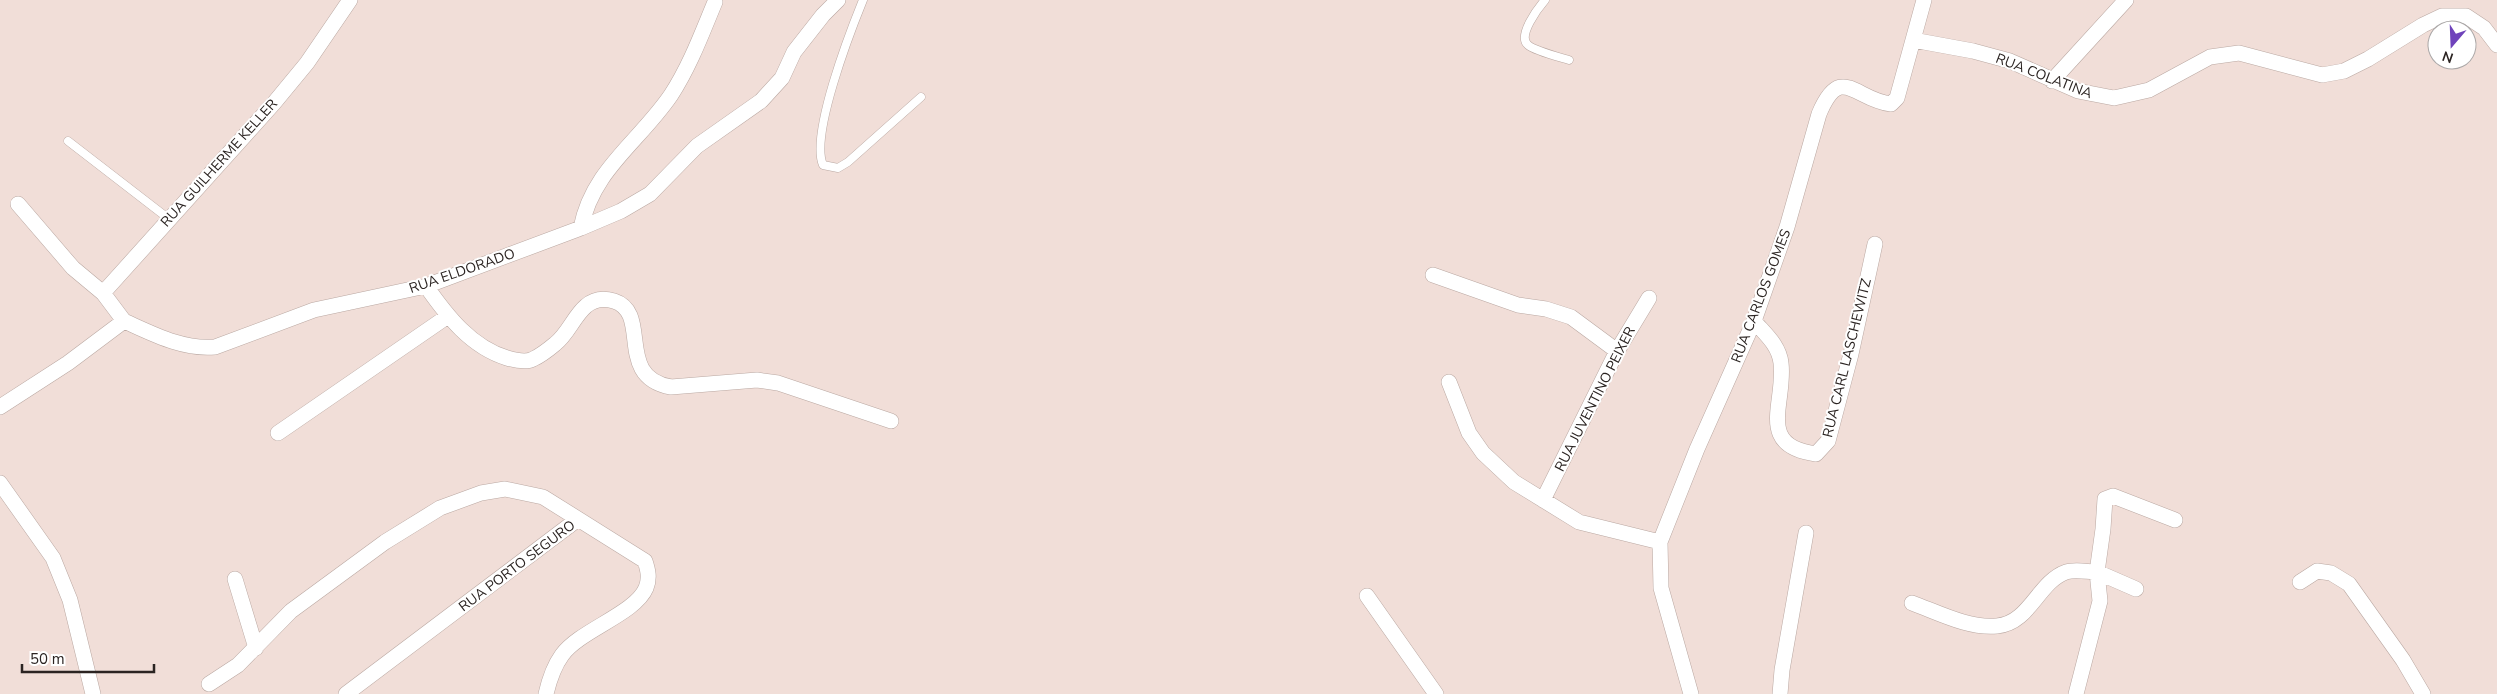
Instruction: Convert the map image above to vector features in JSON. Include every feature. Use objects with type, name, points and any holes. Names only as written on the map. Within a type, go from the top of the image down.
[{"type":"street","name":"RUA GUILHERME KELLER","points":[[103,293],[274,103],[307,63],[350,0]]},
{"type":"street","name":"RUA ELDORADO","points":[[124,321],[177,342],[199,348],[215,347],[314,310],[426,286],[581,228],[621,210],[650,194],[697,146],[760,101],[782,78],[799,45],[823,15],[838,0]]},
{"type":"street","name":"RUA CARLOS GOMES","points":[[1691,694],[1660,588],[1660,542],[1697,449],[1754,322],[1787,227],[1825,98],[1834,89],[1842,86],[1850,87],[1882,103],[1891,104],[1897,98],[1924,0]]},
{"type":"street","points":[[2052,82],[2126,0]]},
{"type":"street","points":[[581,228],[585,208],[604,172],[650,123],[671,95],[686,68],[715,2]]},
{"type":"street","name":"RUA COLATINA","points":[[1913,40],[1973,51],[2010,61],[2052,82],[2078,91],[2114,98],[2149,90],[2210,57],[2239,53],[2322,75],[2344,71],[2442,16],[2466,16],[2484,28],[2497,45]]},
{"type":"street","points":[[0,407],[68,363],[124,321],[103,293],[73,268],[18,204]]},
{"type":"street","name":"RUA CARL LASCHEWITZ","points":[[1754,322],[1774,345],[1781,363],[1777,425],[1787,445],[1798,451],[1816,454],[1828,441],[1851,354],[1874,244]]},
{"type":"street","points":[[1433,275],[1518,305],[1546,309],[1571,317],[1617,351]]},
{"type":"street","points":[[426,286],[448,316],[477,344],[494,354],[515,360],[532,360],[556,344],[584,307],[600,299],[615,301],[626,307],[632,321],[639,364],[644,373],[661,385],[672,387],[757,380],[778,383],[891,421]]},
{"type":"street","name":"RUA JUVENTINO PEIXER","points":[[1543,500],[1617,351],[1649,298]]},
{"type":"street","points":[[278,433],[448,316]]},
{"type":"street","points":[[1449,382],[1469,433],[1483,453],[1514,482],[1579,522],[1660,542]]},
{"type":"street","points":[[0,483],[52,558],[70,600],[93,694]]},
{"type":"street","points":[[209,684],[238,665],[291,611],[385,542],[440,508],[481,493],[504,489],[543,497],[578,519]]},
{"type":"street","points":[[2076,694],[2100,601],[2097,572],[2105,499],[2108,496],[2175,520]]},
{"type":"street","name":"RUA PORTO SEGURO","points":[[346,694],[578,519],[645,561],[649,576],[646,589],[633,604],[572,645],[561,655],[546,694]]},
{"type":"street","points":[[1780,694],[1782,670],[1806,533]]},
{"type":"street","points":[[2300,582],[2317,571],[2331,574],[2349,584],[2403,660],[2423,694]]},
{"type":"street","points":[[1912,603],[1963,621],[2000,626],[2027,610],[2048,585],[2066,572],[2097,572],[2136,589]]},
{"type":"street","points":[[235,579],[256,648]]},
{"type":"street","points":[[1367,596],[1436,694]]},
{"type":"lane","points":[[863,0],[840,58],[821,138],[820,159],[823,165],[838,168],[848,162],[921,97]]},
{"type":"lane","points":[[1545,0],[1537,9],[1525,33],[1524,40],[1528,46],[1569,60]]},
{"type":"lane","points":[[68,141],[169,220]]}]
